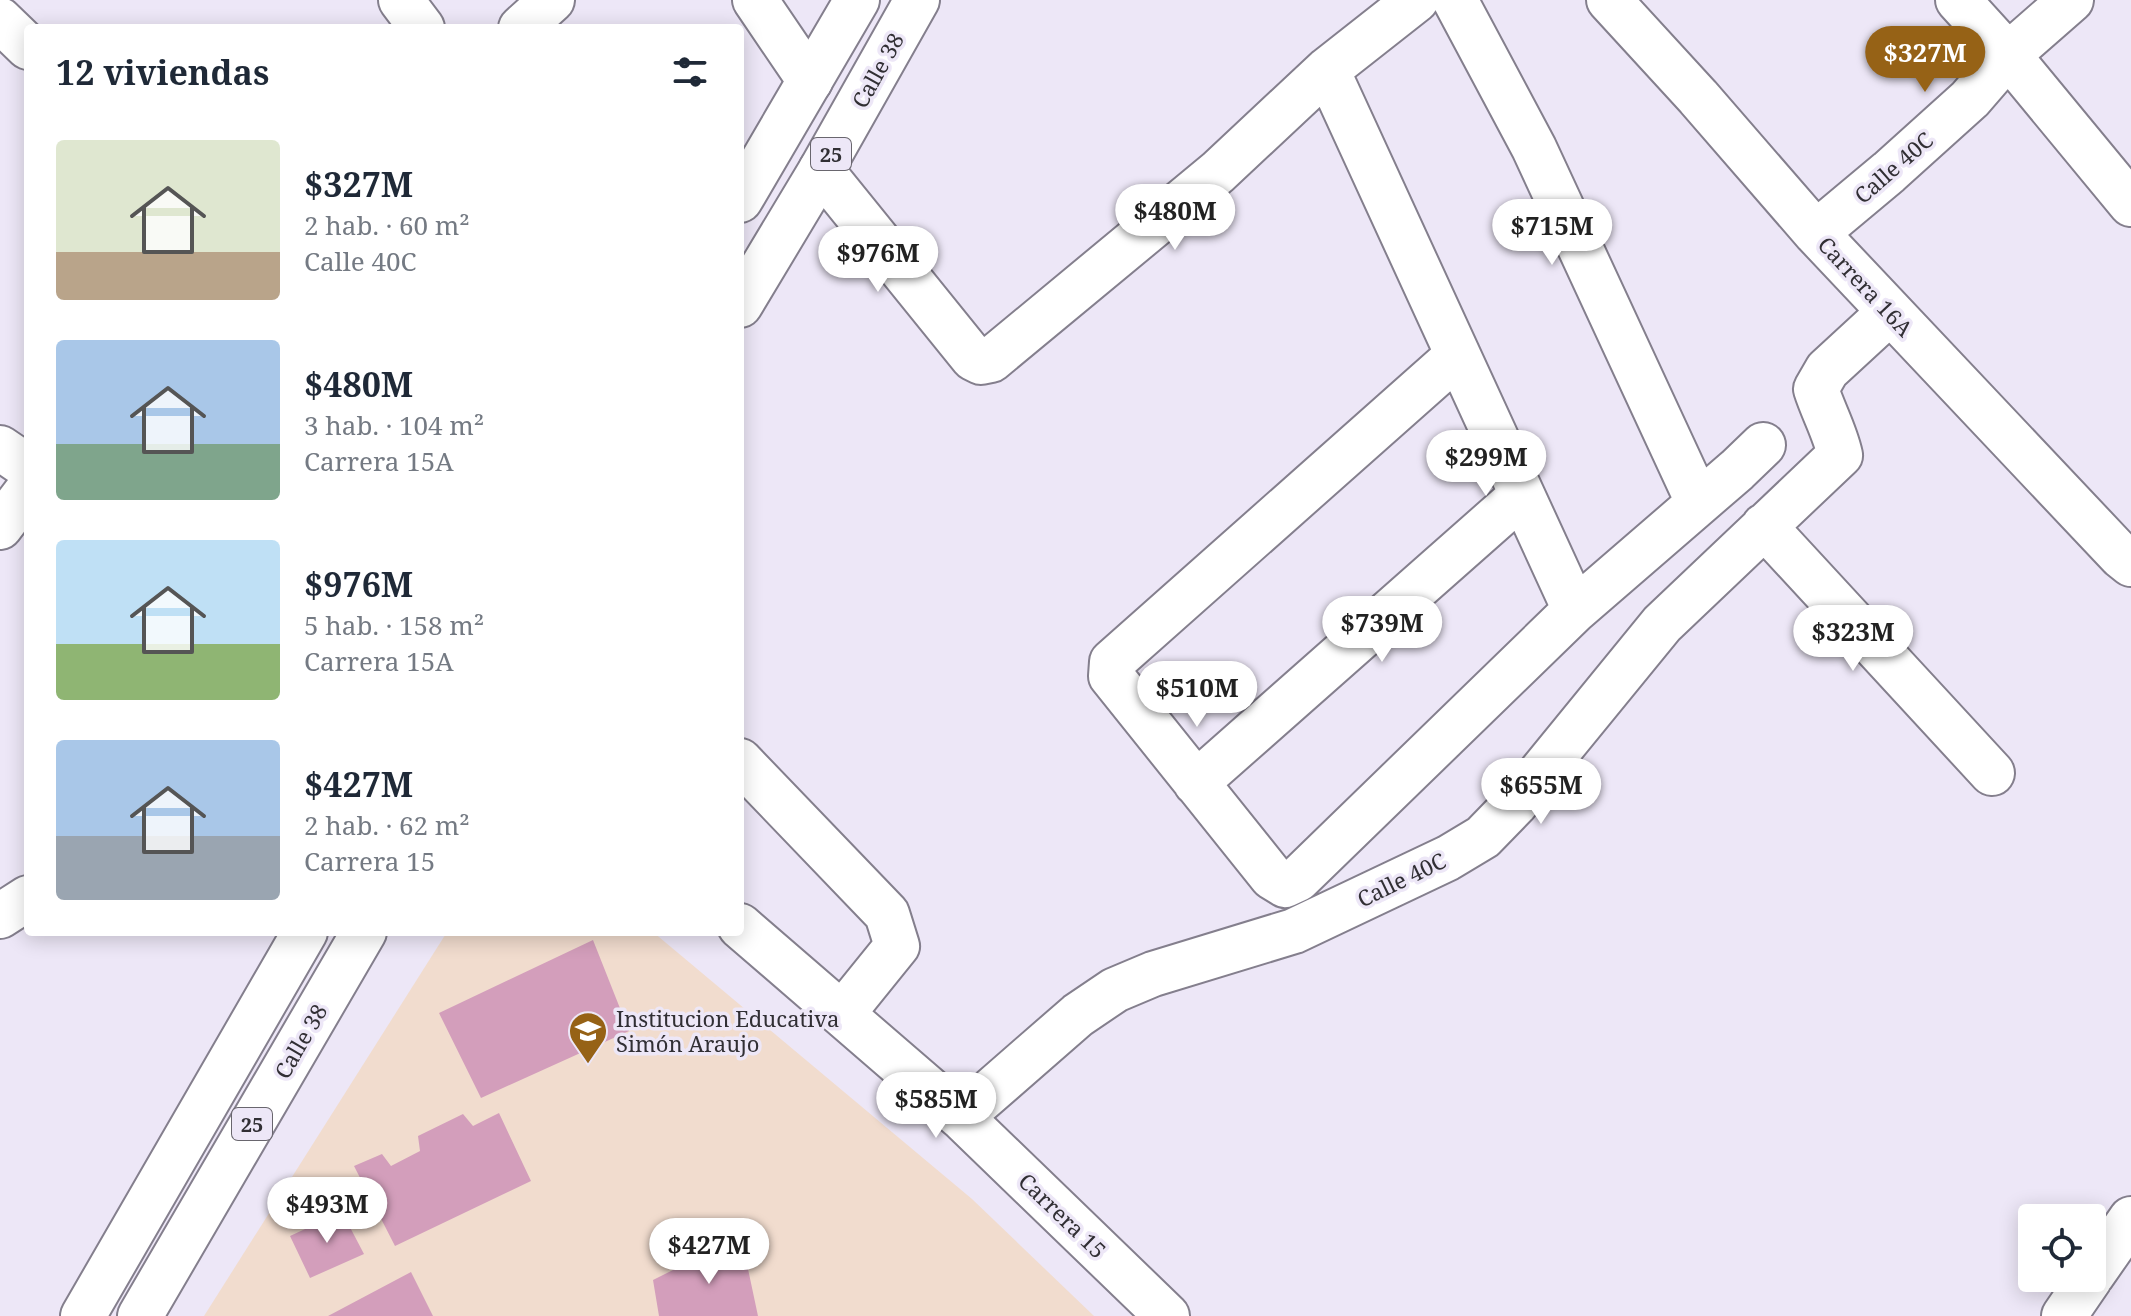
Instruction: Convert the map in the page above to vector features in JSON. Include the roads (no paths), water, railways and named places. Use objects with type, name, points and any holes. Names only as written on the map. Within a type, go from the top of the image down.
[{"type":"main road","points":[[401,0],[419,24]]},
{"type":"main road","points":[[525,24],[552,0]]},
{"type":"main road","points":[[755,0],[810,81]]},
{"type":"main road","name":"25","points":[[744,193],[857,0]]},
{"type":"main road","name":"Calle 38","points":[[744,298],[917,0]]},
{"type":"main road","points":[[821,170],[973,358],[981,362],[991,360],[1218,172],[1327,70],[1416,0]]},
{"type":"main road","points":[[1455,0],[1534,148],[1698,502]]},
{"type":"main road","name":"Carrera 16A","points":[[1609,0],[1816,233],[2131,564]]},
{"type":"main road","points":[[1958,0],[2125,184]]},
{"type":"main road","name":"Calle 40C","points":[[1816,233],[1970,99],[2008,55],[2071,0]]},
{"type":"main road","points":[[0,20],[24,43]]},
{"type":"main road","points":[[1327,70],[1575,610]]},
{"type":"main road","name":"Calle 40C","points":[[961,1117],[1078,1015],[1115,990],[1153,974],[1294,931],[1448,858],[1483,837],[1515,804],[1662,624],[1840,455],[1816,389],[1827,370],[1890,312]]},
{"type":"main road","points":[[1458,355],[1112,662],[1111,676],[1117,684],[1272,877],[1285,885],[1298,879],[1575,610],[1763,445]]},
{"type":"main road","points":[[0,448],[24,464]]},
{"type":"main road","points":[[0,527],[24,495]]},
{"type":"main road","points":[[1196,783],[1522,495]]},
{"type":"main road","points":[[1764,526],[1992,773]]},
{"type":"main road","points":[[744,765],[887,914],[897,946],[842,1014]]},
{"type":"main road","points":[[0,916],[24,901]]},
{"type":"main road","name":"Carrera 15","points":[[744,929],[961,1117],[1167,1316]]},
{"type":"main road","name":"25","points":[[83,1316],[303,936]]},
{"type":"main road","name":"Calle 38","points":[[140,1316],[362,936]]},
{"type":"main road","points":[[2106,1255],[2131,1219]]},
{"type":"main road","points":[[2064,1316],[2080,1292]]},
{"type":"place","name":"Institucion Educativa Simón Araujo","points":[[588,1065]]}]
